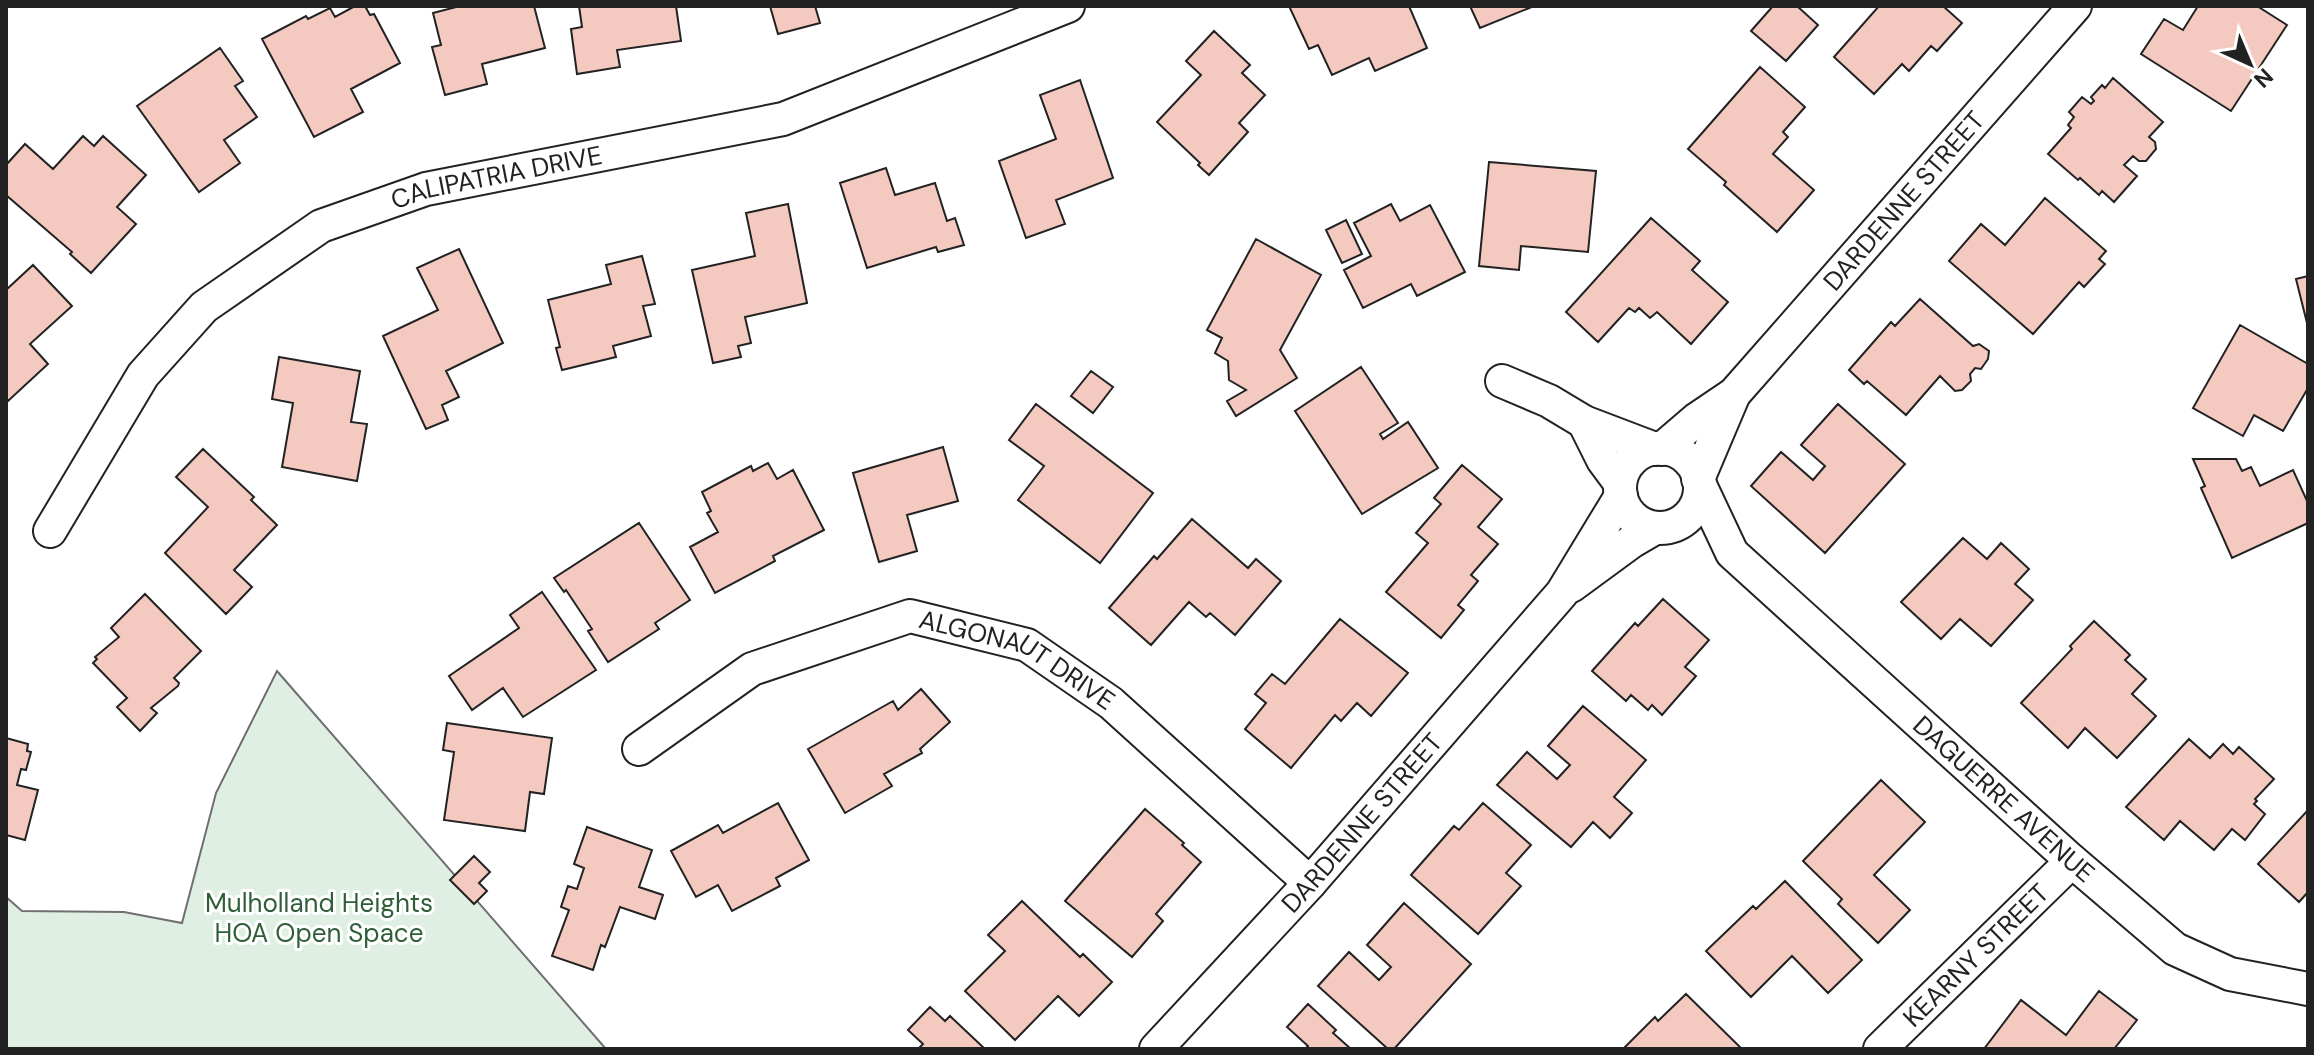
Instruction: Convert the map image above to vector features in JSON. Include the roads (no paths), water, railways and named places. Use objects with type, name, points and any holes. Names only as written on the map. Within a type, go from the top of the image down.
[{"type":"street","name":"CALIPATRIA DRIVE","points":[[50,531],[143,375],[204,307],[321,226],[426,189],[783,119],[1068,6]]},
{"type":"street","name":"DARDENNE STREET","points":[[1659,449],[1734,394],[2075,6]]},
{"type":"street","points":[[1502,381],[1549,401],[1584,422],[1680,454],[1690,462],[1699,482],[1694,510],[1685,520],[1659,528],[1634,519],[1625,509],[1620,490],[1584,422]]},
{"type":"street","name":"DARDENNE STREET","points":[[1699,482],[1734,394]]},
{"type":"street","points":[[1620,490],[1625,470],[1633,459],[1659,449]]},
{"type":"street","name":"DAGUERRE AVENUE","points":[[1699,482],[1732,553],[2072,861],[2175,949],[2230,974],[2308,989]]},
{"type":"street","name":"DARDENNE STREET","points":[[1156,1049],[1310,883],[1562,593],[1620,490]]},
{"type":"street","name":"DARDENNE STREET","points":[[1562,593],[1631,542],[1659,528]]},
{"type":"street","name":"DAGUERRE AVENUE","points":[[1659,528],[1732,553]]},
{"type":"street","name":"ALGONAUT DRIVE","points":[[639,749],[752,669],[910,616],[1027,645],[1111,703],[1310,883]]},
{"type":"street","name":"KEARNY STREET","points":[[1880,1049],[2072,861]]},
{"type":"park label","name":"Mulholland Heights HOA Open Space","points":[[319,918]]}]
